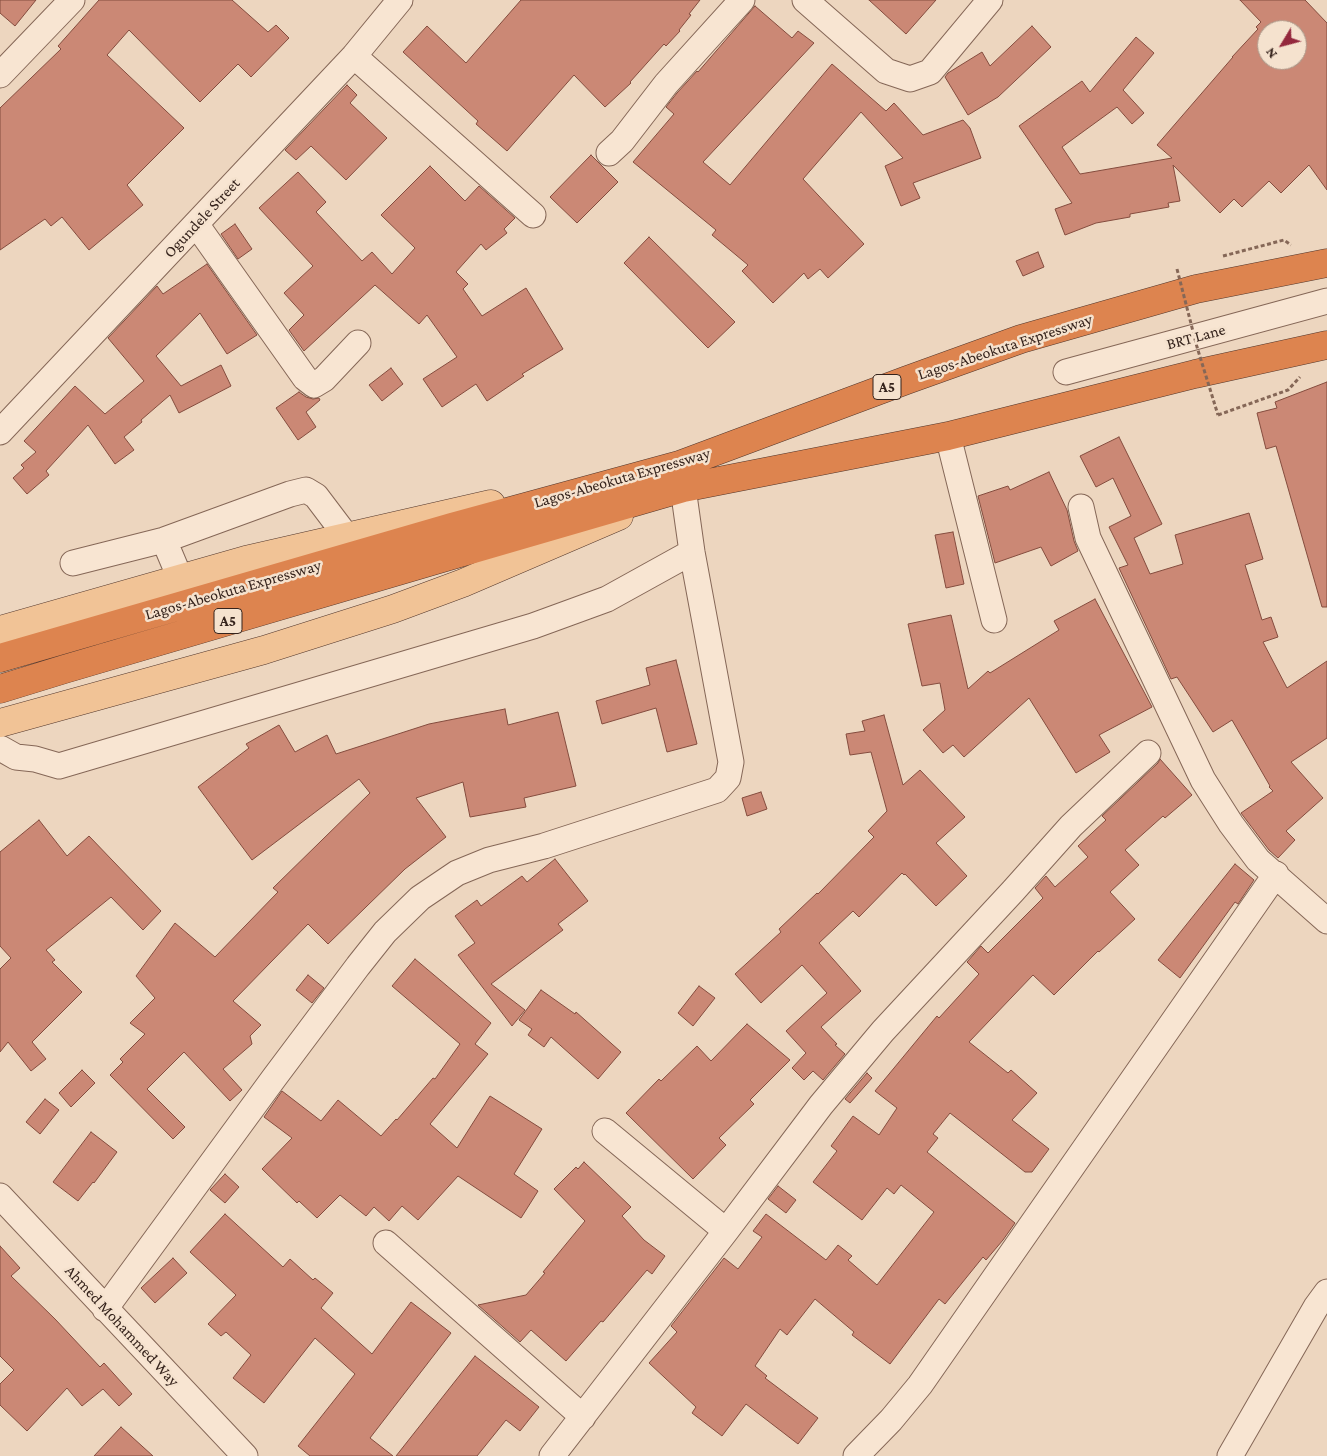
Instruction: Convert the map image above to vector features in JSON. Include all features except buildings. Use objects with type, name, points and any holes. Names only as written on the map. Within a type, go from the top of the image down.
[{"type":"highway","name":"Lagos-Abeokuta Expressway","points":[[0,689],[446,556],[681,476],[898,383],[1021,339],[1196,289],[1327,263]]},
{"type":"highway","name":"Lagos-Abeokuta Expressway","points":[[0,658],[452,527],[681,476],[948,436],[1195,374],[1327,345]]},
{"type":"main road","points":[[0,630],[246,560],[445,514],[681,476]]},
{"type":"main road","points":[[0,723],[264,650],[393,609],[463,583],[681,476]]},
{"type":"street","points":[[0,75],[72,0]]},
{"type":"street","name":"Ogundele Street","points":[[0,432],[354,56],[400,0]]},
{"type":"street","points":[[609,153],[622,140],[666,84],[742,0]]},
{"type":"street","points":[[805,0],[886,71],[910,79],[930,72],[990,0]]},
{"type":"street","points":[[354,56],[533,215]]},
{"type":"street","points":[[196,224],[305,378],[314,385],[324,379],[358,343]]},
{"type":"street","name":"BRT Lane","points":[[1066,372],[1327,301]]},
{"type":"street","points":[[948,436],[994,620]]},
{"type":"street","points":[[105,1309],[358,966],[385,932],[420,898],[457,873],[489,860],[544,846],[717,790],[728,778],[731,762],[692,552],[681,476]]},
{"type":"street","points":[[73,563],[164,540],[290,494],[306,490],[316,496],[347,537]]},
{"type":"street","points":[[1081,507],[1088,538],[1203,780],[1231,824],[1258,860],[1327,921]]},
{"type":"street","points":[[164,540],[180,578]]},
{"type":"street","points":[[0,748],[16,757],[35,759],[59,766],[533,626],[607,599],[692,552]]},
{"type":"street","points":[[552,1456],[821,1105],[883,1031],[1071,826],[1148,753]]},
{"type":"street","points":[[856,1456],[891,1420],[920,1385],[1276,874]]},
{"type":"street","points":[[605,1131],[726,1231]]},
{"type":"street","name":"Ahmed Mohammed Way","points":[[0,1196],[244,1456]]},
{"type":"street","points":[[386,1243],[583,1416]]},
{"type":"street","points":[[1230,1456],[1323,1305]]},
{"type":"path","points":[[1221,257],[1284,240]]},
{"type":"path","points":[[1186,266],[1177,269],[1197,347],[1218,415],[1288,390]]}]
